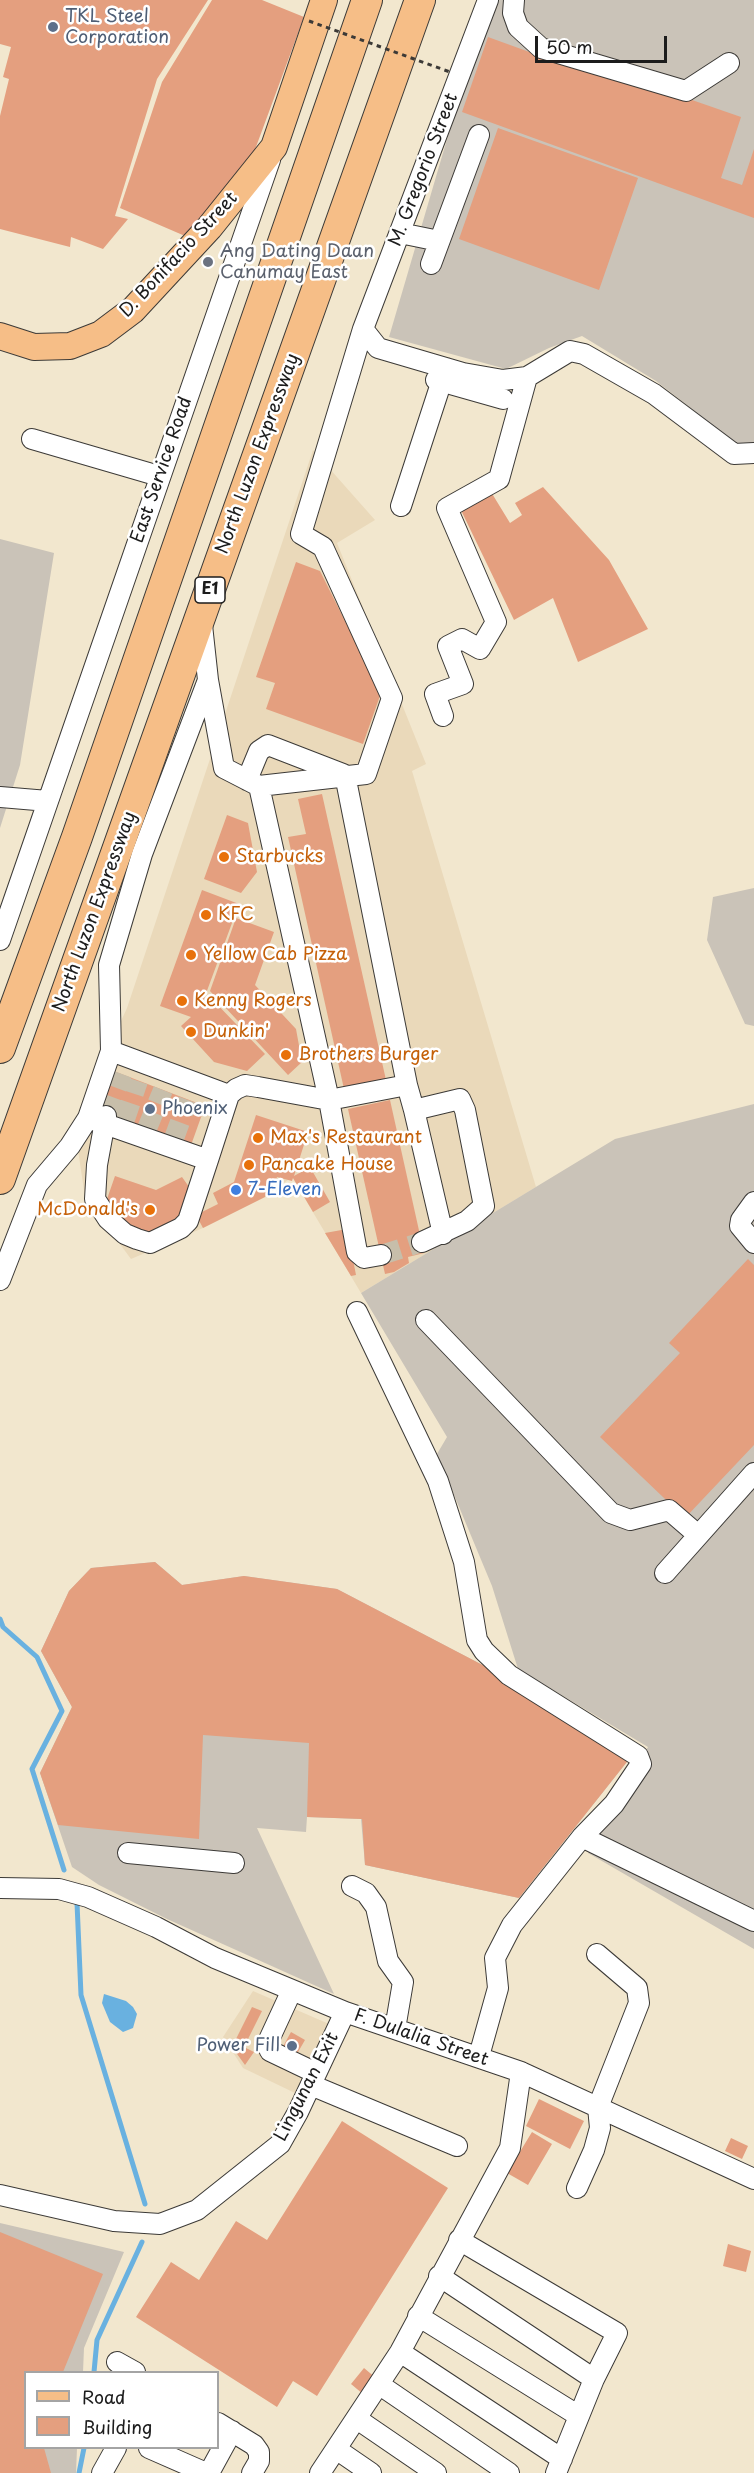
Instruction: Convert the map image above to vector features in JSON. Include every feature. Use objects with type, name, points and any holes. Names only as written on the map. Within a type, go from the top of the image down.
[{"type":"highway","name":"E1","points":[[0,1048],[77,837],[367,0]]},
{"type":"highway","name":"North Luzon Expressway","points":[[0,1179],[420,0]]},
{"type":"main road","name":"East Service Road","points":[[274,147],[324,0]]},
{"type":"main road","name":"D. Bonifacio Street","points":[[0,336],[34,347],[70,346],[101,334],[133,310],[180,260],[274,147]]},
{"type":"street","name":"M. Gregorio Street","points":[[345,775],[366,774],[392,698],[323,548],[301,534],[363,329],[488,0]]},
{"type":"street","points":[[514,0],[513,13],[518,27],[541,48],[675,88],[687,91],[729,63]]},
{"type":"street","points":[[431,264],[479,135]]},
{"type":"street","name":"East Service Road","points":[[0,940],[274,147]]},
{"type":"street","points":[[400,233],[439,241]]},
{"type":"street","points":[[363,329],[378,348],[503,399]]},
{"type":"street","points":[[366,357],[444,375],[503,380],[527,377],[570,351],[584,354],[654,394],[735,454],[754,453]]},
{"type":"street","points":[[401,506],[444,375]]},
{"type":"street","points":[[443,716],[435,694],[463,684],[448,646],[462,639],[480,649],[496,622],[447,508],[497,480],[505,461],[527,377]]},
{"type":"street","points":[[32,439],[159,476]]},
{"type":"street","points":[[201,614],[208,680],[224,768],[253,783],[345,775]]},
{"type":"street","points":[[208,680],[142,854],[109,965],[129,1065],[97,1165],[95,1199],[108,1219],[125,1234],[150,1243],[176,1231],[188,1221],[229,1095]]},
{"type":"street","points":[[345,775],[267,745],[259,751],[253,783],[329,1100],[357,1252],[364,1258],[381,1255]]},
{"type":"street","points":[[345,775],[406,1085],[443,1234]]},
{"type":"street","points":[[0,797],[48,801]]},
{"type":"street","points":[[129,1065],[191,1091],[229,1095],[245,1085],[329,1100],[406,1085]]},
{"type":"street","points":[[414,1110],[460,1099],[465,1110],[484,1207],[467,1221],[422,1242]]},
{"type":"street","points":[[109,1122],[172,1144],[208,1160]]},
{"type":"street","points":[[0,1280],[37,1185],[70,1146],[109,1122]]},
{"type":"street","points":[[754,1202],[741,1220],[740,1226],[754,1243]]},
{"type":"street","points":[[357,1312],[438,1481],[464,1562],[477,1641],[509,1675],[640,1760],[641,1767],[627,1786],[582,1837],[512,1925],[495,1958],[498,1988],[478,2056]]},
{"type":"street","points":[[426,1320],[611,1513],[621,1519],[630,1520],[669,1510],[698,1535]]},
{"type":"street","points":[[665,1573],[754,1473]]},
{"type":"street","points":[[582,1837],[754,1922]]},
{"type":"street","points":[[128,1853],[234,1863]]},
{"type":"street","points":[[352,1886],[366,1893],[376,1907],[388,1961],[403,1982],[395,2028]]},
{"type":"street","name":"F. Dulalia Street","points":[[0,1888],[59,1889],[88,1898],[156,1927],[215,1958],[345,2012],[521,2072],[754,2179]]},
{"type":"street","points":[[578,2188],[594,2151],[600,2128],[598,2107],[639,2003],[637,1988],[597,1954]]},
{"type":"street","points":[[292,1990],[267,2044],[270,2051],[313,2079],[457,2146]]},
{"type":"street","name":"Lingunan Exit","points":[[0,2195],[114,2222],[160,2224],[197,2210],[280,2144],[345,2012]]},
{"type":"street","points":[[320,2473],[400,2352],[510,2148],[521,2072]]},
{"type":"street","points":[[400,2352],[559,2466],[594,2379],[617,2333],[459,2240]]},
{"type":"street","points":[[439,2276],[594,2379]]},
{"type":"street","points":[[418,2316],[579,2416]]},
{"type":"street","points":[[117,2362],[132,2371]]},
{"type":"street","points":[[380,2385],[509,2473]]},
{"type":"street","points":[[357,2419],[436,2473]]},
{"type":"street","points":[[219,2443],[225,2427],[254,2445],[259,2452],[259,2461],[252,2473]]},
{"type":"street","points":[[102,2473],[115,2449]]},
{"type":"street","points":[[151,2449],[178,2467],[208,2473],[217,2449]]},
{"type":"street","points":[[336,2449],[371,2473]]},
{"type":"path","points":[[309,21],[450,72]]},
{"type":"shaded area","points":[[499,0],[754,0],[754,448],[746,451],[656,381],[582,336],[549,348],[506,369],[389,337],[455,112]]},
{"type":"shaded area","points":[[313,450],[375,520],[337,543],[426,764],[412,771],[536,1187],[361,1293],[292,1177],[265,1197],[203,1228],[131,1259],[85,1197],[74,1123],[127,1008]]},
{"type":"shaded area","points":[[0,539],[54,553],[20,765],[0,828]]},
{"type":"shaded area","points":[[754,888],[754,1026],[745,1024],[707,940],[713,897]]},
{"type":"shaded area","points":[[754,1104],[754,1949],[588,1853],[648,1747],[518,1669],[492,1586],[437,1454],[447,1437],[361,1293],[615,1139]]},
{"type":"shaded area","points":[[155,1562],[182,1585],[244,1576],[337,1589],[494,1671],[630,1758],[519,1898],[365,1865],[361,1819],[307,1817],[306,1832],[257,1828],[334,1994],[167,1919],[99,1885],[72,1867],[40,1773],[72,1707],[41,1651],[69,1591],[91,1568]]},
{"type":"shaded area","points":[[253,1991],[329,2024],[295,2093],[243,2068],[223,2037]]},
{"type":"shaded area","points":[[0,2223],[124,2252],[84,2348],[83,2371],[24,2371],[24,2449],[77,2449],[76,2473],[0,2473]]},
{"type":"water","points":[[104,1994],[126,2001],[133,2007],[137,2014],[133,2028],[123,2032],[110,2022],[102,2003]]},
{"type":"building","points":[[0,0],[208,0],[157,79],[115,216],[128,219],[103,249],[71,237],[70,247],[0,229],[0,116],[9,79],[3,77],[11,47],[0,44]]},
{"type":"building","points":[[212,0],[262,0],[304,17],[253,155],[192,239],[120,208],[162,82]]},
{"type":"building","points":[[488,37],[568,66],[571,58],[741,117],[721,178],[742,185],[754,149],[754,218],[462,112]]},
{"type":"building","points":[[498,128],[638,178],[599,290],[459,239]]},
{"type":"building","points":[[488,487],[510,523],[522,515],[515,503],[543,487],[609,560],[648,629],[578,662],[553,598],[514,620],[458,504]]},
{"type":"building","points":[[296,562],[320,571],[381,693],[363,744],[266,709],[275,683],[256,677]]},
{"type":"building","points":[[322,794],[386,1080],[344,1089],[288,837],[306,834],[298,799]]},
{"type":"building","points":[[227,815],[248,823],[257,872],[241,893],[204,879]]},
{"type":"building","points":[[202,890],[239,904],[201,1007],[211,998],[265,1054],[247,1071],[214,1062],[181,1026],[191,1017],[160,1006]]},
{"type":"building","points":[[236,918],[274,932],[255,985],[296,1029],[302,1062],[288,1075],[210,991]]},
{"type":"building","name":"Phoenix","points":[[111,1070],[205,1106],[190,1148],[95,1112]]},
{"type":"building","points":[[390,1100],[424,1253],[408,1257],[409,1263],[394,1272],[385,1274],[348,1109]]},
{"type":"building","points":[[256,1115],[308,1132],[294,1176],[310,1167],[330,1202],[313,1212],[293,1178],[292,1181],[277,1177],[273,1190],[268,1188],[265,1197],[203,1228],[196,1215],[218,1204],[213,1193],[234,1182]]},
{"type":"building","name":"McDonald's","points":[[115,1176],[156,1190],[182,1177],[194,1194],[184,1218],[152,1235],[130,1229],[106,1202]]},
{"type":"building","points":[[347,1229],[356,1275],[351,1276],[325,1233]]},
{"type":"building","points":[[748,1259],[754,1265],[754,1445],[685,1518],[600,1437],[680,1353],[669,1343]]},
{"type":"building","points":[[155,1562],[182,1585],[244,1576],[337,1589],[494,1671],[630,1758],[519,1898],[365,1865],[362,1819],[307,1817],[309,1743],[203,1735],[199,1839],[58,1825],[40,1773],[72,1707],[41,1651],[69,1591],[91,1568]]},
{"type":"building","points":[[252,2007],[262,2011],[244,2047],[254,2052],[245,2065],[232,2047]]},
{"type":"building","name":"Power Fill","points":[[291,2032],[305,2040],[294,2059],[280,2052]]},
{"type":"building","points":[[539,2099],[584,2121],[570,2149],[526,2126]]},
{"type":"building","points":[[342,2121],[448,2188],[317,2396],[293,2381],[277,2407],[136,2317],[171,2262],[199,2280],[236,2221],[267,2240]]},
{"type":"building","points":[[532,2132],[552,2144],[528,2185],[507,2173]]},
{"type":"building","points":[[731,2138],[748,2146],[742,2159],[725,2151]]},
{"type":"building","points":[[0,2232],[103,2274],[63,2371],[24,2371],[24,2449],[44,2449],[51,2473],[0,2473]]},
{"type":"building","points":[[728,2244],[751,2251],[746,2272],[723,2266]]},
{"type":"building","points":[[364,2368],[376,2378],[363,2394],[351,2384]]},
{"type":"waterway","points":[[0,1619],[3,1627],[37,1657],[62,1711],[32,1769],[64,1870]]},
{"type":"waterway","points":[[77,1903],[81,1995],[145,2204]]},
{"type":"waterway","points":[[94,2371],[97,2340],[142,2242]]},
{"type":"waterway","points":[[79,2473],[84,2449]]},
{"type":"tunnel","points":[[106,1116],[122,1074]]},
{"type":"tunnel","points":[[124,1122],[138,1081]]},
{"type":"tunnel","points":[[146,1131],[163,1090]]},
{"type":"tunnel","points":[[173,1141],[188,1100]]},
{"type":"tunnel","points":[[381,1255],[422,1242]]},
{"type":"place","name":"TKL Steel Corporation","points":[[53,27]]},
{"type":"place","name":"Ang Dating Daan Canumay East","points":[[208,262]]},
{"type":"place","name":"Starbucks","points":[[224,857]]},
{"type":"place","name":"KFC","points":[[206,915]]},
{"type":"place","name":"Yellow Cab Pizza","points":[[191,955]]},
{"type":"place","name":"Kenny Rogers","points":[[182,1001]]},
{"type":"place","name":"Dunkin'","points":[[191,1032]]},
{"type":"place","name":"Brothers Burger","points":[[286,1055]]},
{"type":"place","name":"Phoenix","points":[[150,1109]]},
{"type":"place","name":"Max's Restaurant","points":[[258,1138]]},
{"type":"place","name":"Pancake House","points":[[249,1165]]},
{"type":"place","name":"7-Eleven","points":[[236,1190]]},
{"type":"place","name":"McDonald's","points":[[150,1210]]},
{"type":"place","name":"Power Fill","points":[[292,2046]]}]
